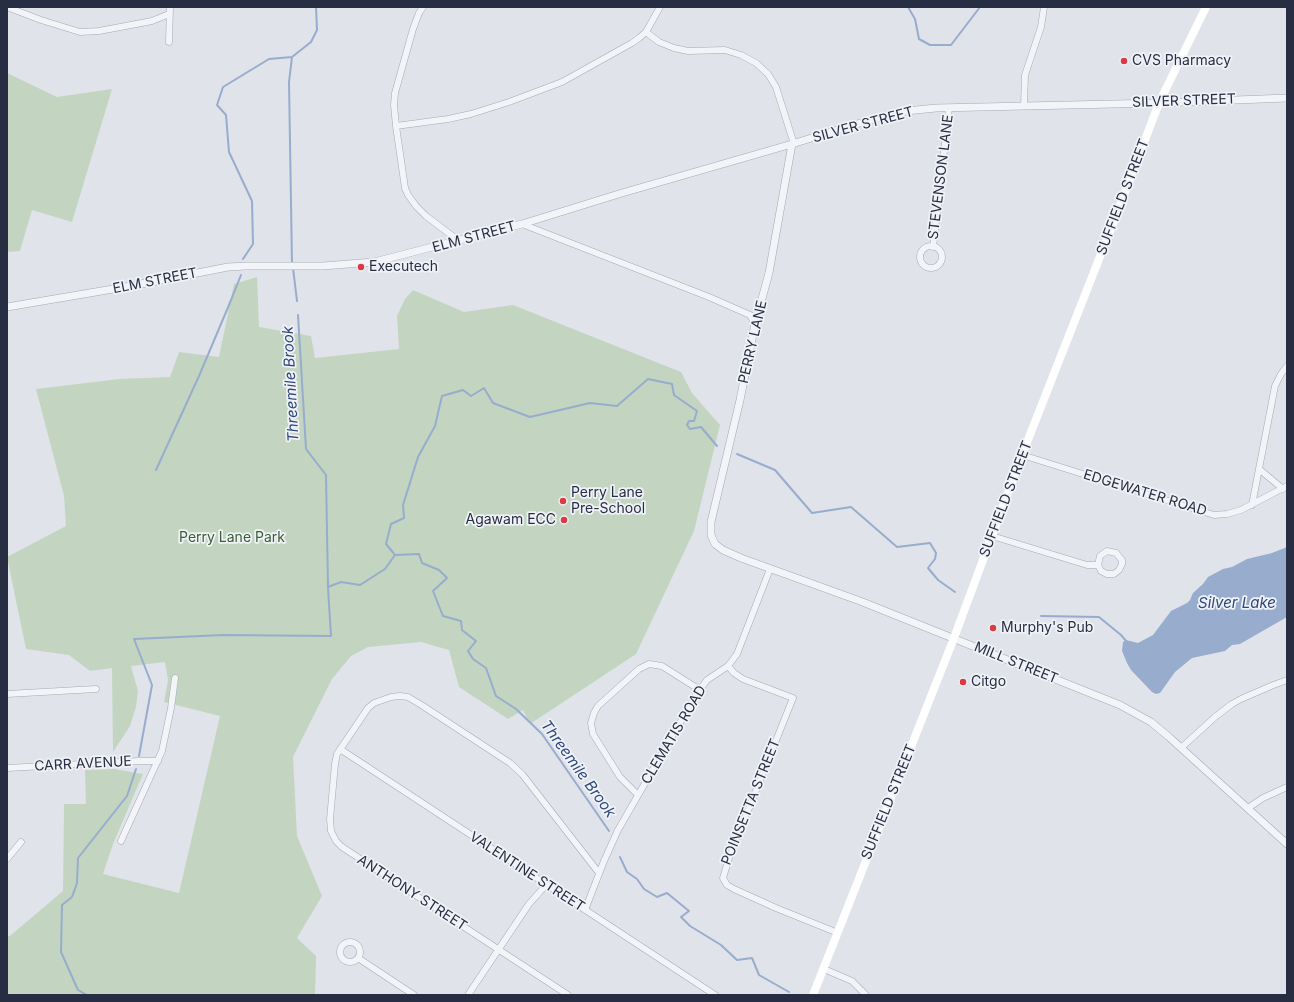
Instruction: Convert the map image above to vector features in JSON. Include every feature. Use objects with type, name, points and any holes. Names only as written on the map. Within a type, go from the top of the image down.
[{"type":"main road","name":"SUFFIELD STREET","points":[[814,995],[954,638],[1022,455],[1159,103],[1206,7]]},
{"type":"street","points":[[7,7],[41,20],[80,32],[106,30],[152,21],[169,14]]},
{"type":"street","points":[[169,42],[170,7]]},
{"type":"street","points":[[423,7],[413,29],[398,77],[395,93],[394,105],[396,126],[405,188],[408,195],[426,216],[459,241]]},
{"type":"street","points":[[396,126],[442,120],[471,114],[562,82],[632,44],[646,32],[660,7]]},
{"type":"street","points":[[1024,106],[1025,75],[1041,27],[1044,7]]},
{"type":"street","points":[[646,32],[659,42],[674,48],[688,51],[724,50],[741,55],[756,62],[768,74],[776,87],[793,144]]},
{"type":"street","name":"SILVER STREET","points":[[522,224],[870,120],[906,111],[949,108],[1159,103],[1287,98]]},
{"type":"street","name":"STEVENSON LANE","points":[[933,247],[949,108]]},
{"type":"street","name":"PERRY LANE","points":[[712,539],[710,522],[740,400],[755,324],[769,272],[793,144]]},
{"type":"street","name":"ELM STREET","points":[[7,307],[131,286],[228,267],[353,264],[374,262],[522,224],[709,297],[750,315],[755,324]]},
{"type":"street","points":[[1252,505],[1275,386],[1287,366]]},
{"type":"street","name":"EDGEWATER ROAD","points":[[1022,455],[1207,514],[1227,514],[1252,505],[1285,488]]},
{"type":"street","points":[[1259,469],[1285,488]]},
{"type":"street","points":[[992,536],[1087,565],[1098,565]]},
{"type":"street","name":"MILL STREET","points":[[712,539],[715,544],[723,550],[954,638],[1120,705],[1151,722],[1287,844]]},
{"type":"street","name":"CLEMATIS ROAD","points":[[585,910],[618,830],[700,690],[707,680],[728,666],[737,654],[770,569]]},
{"type":"street","points":[[638,795],[620,778],[593,734],[591,723],[594,712],[598,706],[639,669],[649,664],[662,666],[700,690]]},
{"type":"street","name":"POINSETTA STREET","points":[[728,666],[734,674],[743,679],[792,698],[727,863],[723,875],[724,880],[734,889],[776,908],[838,932]]},
{"type":"street","points":[[121,841],[158,761],[169,719],[175,678]]},
{"type":"street","points":[[1181,748],[1215,717],[1232,704],[1287,680]]},
{"type":"street","points":[[7,694],[96,688]]},
{"type":"street","name":"ANTHONY STREET","points":[[568,995],[342,847],[336,841],[331,831],[330,819],[334,764],[340,750],[368,708],[374,703],[391,696],[408,697],[510,763],[522,774],[599,873]]},
{"type":"street","name":"VALENTINE STREET","points":[[340,750],[715,995]]},
{"type":"street","name":"CARR AVENUE","points":[[7,768],[132,761],[158,761]]},
{"type":"street","points":[[1248,808],[1263,798],[1287,787]]},
{"type":"street","points":[[7,859],[21,842]]},
{"type":"street","points":[[468,995],[531,900],[546,885]]},
{"type":"street","points":[[358,958],[414,995]]},
{"type":"street","points":[[824,969],[852,981],[866,995]]},
{"type":"green space","points":[[7,73],[57,97],[112,89],[72,222],[32,210],[20,251],[7,252]]},
{"type":"green space","name":"Perry Lane Park","points":[[257,277],[259,327],[311,336],[315,358],[399,349],[397,316],[405,299],[413,290],[464,312],[513,305],[681,372],[692,393],[720,425],[694,531],[636,654],[530,724],[523,710],[508,719],[459,687],[449,650],[421,642],[368,647],[351,656],[332,679],[293,757],[297,836],[322,896],[297,938],[316,956],[315,995],[7,995],[7,937],[63,891],[64,804],[86,804],[85,770],[114,769],[143,774],[113,844],[103,874],[179,893],[220,716],[164,702],[168,680],[165,662],[131,666],[138,691],[136,707],[130,726],[113,752],[112,668],[90,671],[69,655],[26,649],[7,557],[66,526],[64,496],[36,389],[119,379],[170,377],[179,352],[219,357],[234,284]]},
{"type":"water","name":"Silver Lake","points":[[1287,547],[1287,617],[1240,644],[1232,645],[1225,651],[1192,658],[1175,672],[1160,693],[1156,694],[1152,692],[1131,670],[1122,651],[1123,642],[1126,640],[1138,643],[1153,635],[1171,611],[1187,603],[1193,593],[1208,577],[1247,559],[1272,553]]},
{"type":"waterway","name":"Threemile Brook","points":[[292,264],[289,82],[292,57],[311,42],[317,30],[316,7]]},
{"type":"waterway","points":[[908,7],[915,19],[919,39],[930,45],[951,45],[980,7]]},
{"type":"waterway","points":[[243,259],[253,244],[252,201],[229,152],[226,115],[217,105],[223,87],[269,59],[292,57]]},
{"type":"waterway","name":"Threemile Brook","points":[[293,268],[297,301]]},
{"type":"waterway","points":[[156,470],[199,376],[241,275]]},
{"type":"waterway","name":"Threemile Brook","points":[[298,315],[306,449],[326,475],[328,587],[341,582],[360,585],[385,569],[395,555],[419,554],[422,563],[439,570],[447,578],[433,591],[443,616],[461,621],[462,630],[476,641],[468,651],[473,659],[486,668],[496,696],[516,709],[542,734],[609,831]]},
{"type":"waterway","points":[[395,555],[386,544],[391,524],[404,518],[403,505],[418,457],[435,426],[442,396],[463,390],[471,396],[484,388],[493,403],[530,417],[590,403],[617,406],[648,379],[672,384],[674,395],[697,411],[694,421],[689,421],[687,425],[690,429],[701,427],[717,446]]},
{"type":"waterway","points":[[737,454],[775,470],[812,513],[851,507],[897,547],[930,543],[936,553],[935,559],[928,568],[938,580],[955,592]]},
{"type":"waterway","points":[[139,756],[152,685],[134,639],[223,635],[331,636],[328,588]]},
{"type":"waterway","points":[[1041,616],[1099,617],[1121,635],[1127,642]]},
{"type":"waterway","points":[[87,995],[78,990],[61,952],[62,905],[72,897],[77,883],[78,858],[127,796],[136,769]]},
{"type":"waterway","name":"Threemile Brook","points":[[620,857],[627,872],[637,879],[644,889],[657,897],[667,893],[689,911],[681,917],[690,926],[721,945],[737,960],[752,958],[759,975],[789,992]]},
{"type":"place","name":"CVS Pharmacy","points":[[1124,61]]},
{"type":"place","name":"Executech","points":[[361,267]]},
{"type":"place","name":"Perry Lane Pre-School","points":[[563,501]]},
{"type":"place","name":"Agawam ECC","points":[[564,520]]},
{"type":"place","name":"Murphy's Pub","points":[[993,628]]},
{"type":"place","name":"Citgo","points":[[963,682]]}]
